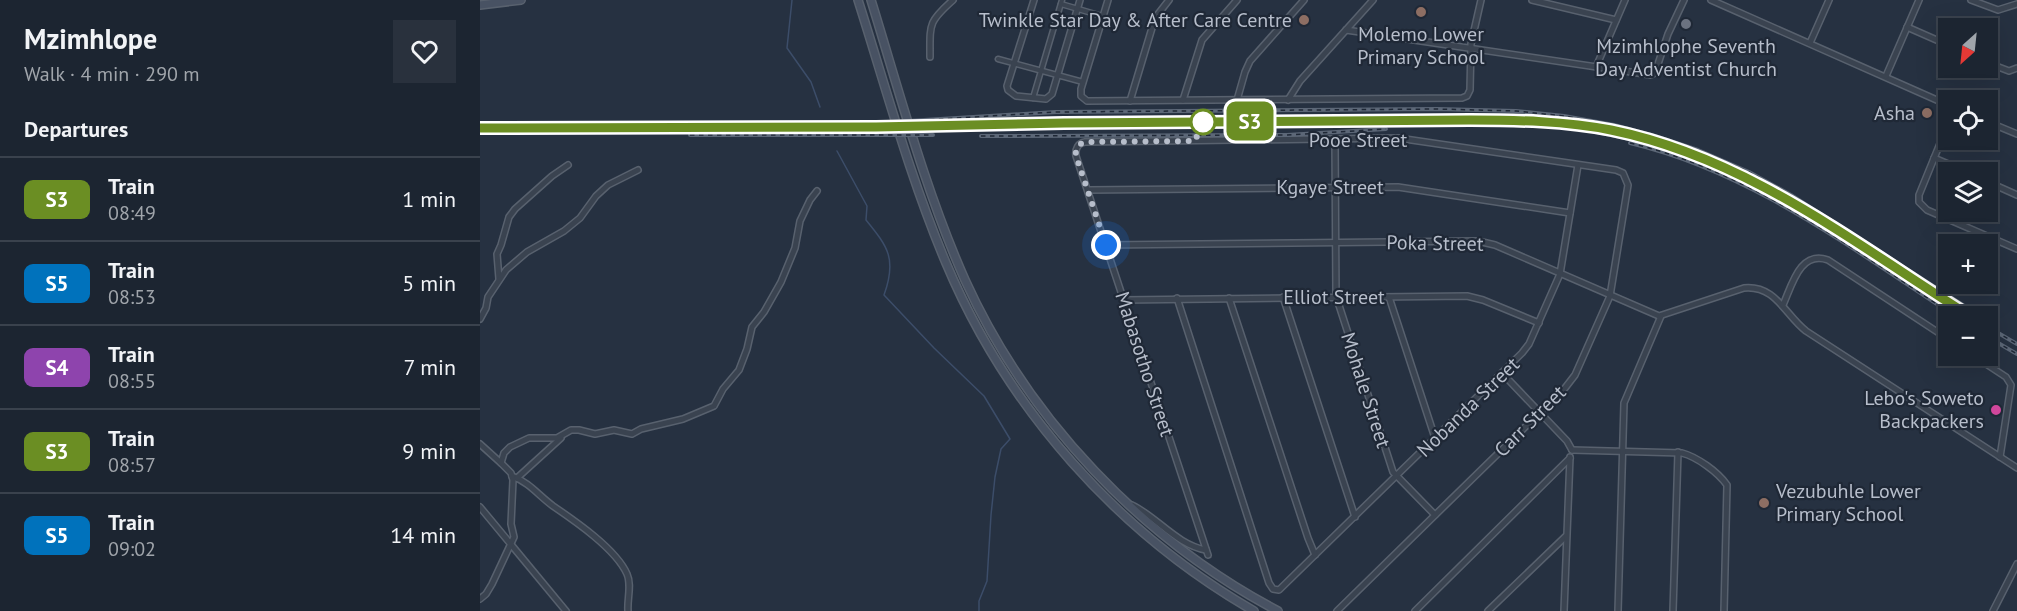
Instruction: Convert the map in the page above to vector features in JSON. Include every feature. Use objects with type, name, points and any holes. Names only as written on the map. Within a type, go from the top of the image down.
[{"type":"main road","points":[[480,5],[520,0]]},
{"type":"main road","points":[[858,0],[934,236],[968,311],[1007,378],[1039,423],[1077,468],[1120,511],[1177,560],[1254,611]]},
{"type":"main road","points":[[871,0],[945,231],[966,282],[1000,344],[1039,402],[1078,452],[1127,503],[1206,568],[1244,593],[1278,611]]},
{"type":"street","points":[[930,57],[932,22],[937,14],[953,0]]},
{"type":"street","points":[[1034,0],[1007,86],[1008,90],[1016,96],[1046,99],[1051,96],[1080,0]]},
{"type":"street","points":[[1108,0],[1083,82],[1081,96],[1089,102],[1462,98],[1467,96],[1470,90],[1471,50],[1481,0]]},
{"type":"street","points":[[1130,101],[1155,18],[1169,0]]},
{"type":"street","points":[[1183,100],[1202,40],[1237,0]]},
{"type":"street","points":[[1237,100],[1250,61],[1304,0]]},
{"type":"street","points":[[1288,99],[1300,81],[1373,0]]},
{"type":"street","points":[[1532,0],[1616,20]]},
{"type":"street","points":[[1596,67],[1625,0]]},
{"type":"street","points":[[1346,30],[1649,75],[1655,73],[1668,34],[1684,0]]},
{"type":"street","points":[[1711,0],[1938,100]]},
{"type":"street","points":[[1810,43],[1829,0]]},
{"type":"street","points":[[1887,76],[1919,0]]},
{"type":"street","points":[[1971,0],[1998,10],[2017,4]]},
{"type":"street","points":[[1034,98],[1062,2],[1102,16]]},
{"type":"street","points":[[1908,27],[1938,40]]},
{"type":"street","points":[[998,59],[1083,82]]},
{"type":"street","points":[[1998,67],[2009,71],[2017,68]]},
{"type":"street","points":[[1998,126],[2017,134]]},
{"type":"street","name":"Pooe Street","points":[[1083,142],[1393,138],[1616,170],[1623,173],[1626,178]]},
{"type":"street","name":"Mohale Street","points":[[1335,140],[1336,296],[1390,465],[1396,476],[1435,515]]},
{"type":"street","name":"Mabasotho Street","points":[[1083,142],[1075,152],[1207,552],[1189,544],[1141,510],[1127,503]]},
{"type":"street","points":[[1938,148],[1919,195],[1919,202],[1927,210],[2017,249]]},
{"type":"street","points":[[1934,158],[1943,162]]},
{"type":"street","points":[[499,279],[497,254],[509,217],[552,176],[568,165]]},
{"type":"street","name":"Nobanda Street","points":[[1178,298],[1269,584],[1275,590],[1282,588],[1522,353],[1539,324],[1560,274],[1578,165]]},
{"type":"street","points":[[480,319],[486,308],[488,297],[506,270],[527,252],[564,231],[580,218],[596,196],[608,185],[638,170]]},
{"type":"street","name":"Carr Street","points":[[1337,611],[1565,388],[1575,375],[1610,296],[1628,185],[1626,178]]},
{"type":"street","points":[[1998,186],[2017,195]]},
{"type":"street","name":"Kgaye Street","points":[[1088,190],[1402,187],[1569,213]]},
{"type":"street","points":[[501,463],[504,453],[510,447],[529,438],[557,438],[571,430],[596,434],[614,430],[632,434],[683,419],[714,406],[744,358],[752,327],[764,312],[781,282],[795,248],[800,221],[810,200],[817,192]]},
{"type":"street","name":"Poka Street","points":[[1106,245],[1483,242],[1495,245],[1652,315],[1661,316]]},
{"type":"street","points":[[1783,305],[1803,264],[1811,259],[1821,258],[1828,260],[1938,332]]},
{"type":"street","points":[[1618,611],[1624,411],[1626,398],[1661,316],[1744,288],[1754,287],[1768,292],[1806,331],[2017,468]]},
{"type":"street","name":"Elliot Street","points":[[1124,300],[1467,296],[1483,300],[1539,324]]},
{"type":"street","points":[[1283,297],[1355,517]]},
{"type":"street","points":[[1389,297],[1435,438]]},
{"type":"street","points":[[1229,298],[1315,555]]},
{"type":"street","points":[[1990,366],[2008,379],[2011,385],[2000,457]]},
{"type":"street","points":[[1502,373],[1567,441],[1572,450],[1564,608],[1558,611]]},
{"type":"street","points":[[480,599],[492,584],[514,537],[511,524],[514,478],[564,434]]},
{"type":"street","points":[[480,444],[514,478],[532,487],[568,515],[621,564],[628,575],[628,611]]},
{"type":"street","points":[[1572,450],[1678,452],[1689,455],[1718,475],[1727,485],[1724,611]]},
{"type":"street","points":[[1673,611],[1678,452]]},
{"type":"street","points":[[1415,611],[1570,458]]},
{"type":"street","points":[[480,507],[566,611]]},
{"type":"street","points":[[1488,611],[1566,536]]},
{"type":"street","points":[[1993,611],[2017,564]]},
{"type":"waterway","points":[[792,0],[787,48],[811,82],[820,107]]},
{"type":"waterway","points":[[837,151],[867,206],[866,220],[880,238],[888,254],[890,272],[884,295],[984,396],[1010,439],[1001,449],[995,477],[987,581],[979,601],[979,611]]},
{"type":"railway","points":[[480,123],[875,123],[1056,112],[1437,109],[1516,111],[1564,116],[1614,125],[1655,136],[1698,150],[1749,172],[1791,195],[1964,306]]},
{"type":"railway","points":[[999,124],[1470,120],[1545,122]]},
{"type":"railway","points":[[1536,125],[1583,129],[1639,141]]},
{"type":"railway","points":[[924,130],[1008,127]]},
{"type":"railway","points":[[981,136],[1287,135],[1386,129]]},
{"type":"railway","points":[[480,132],[699,131]]},
{"type":"railway","points":[[690,135],[933,135]]},
{"type":"railway","points":[[1630,143],[1675,156],[1759,193],[1839,239],[1940,306]]},
{"type":"railway","points":[[1998,333],[2017,344]]},
{"type":"railway","points":[[1998,343],[2017,354]]},
{"type":"train","name":"S3","points":[[480,128],[876,127],[1470,120],[1557,122],[1611,130],[1661,143],[1702,157],[1751,179],[1798,204],[1955,306]]},
{"type":"place","name":"Molemo Lower Primary School","points":[[1421,12]]},
{"type":"place","name":"Twinkle Star Day & After Care Centre","points":[[1304,20]]},
{"type":"place","name":"Mzimhlophe Seventh Day Adventist Church","points":[[1686,24]]},
{"type":"place","name":"Asha","points":[[1927,113]]},
{"type":"place","name":"Lebo's Soweto Backpackers","points":[[1996,410]]},
{"type":"place","name":"Vezubuhle Lower Primary School","points":[[1764,503]]},
{"type":"route","points":[[1106,245],[1076,156],[1078,146],[1085,142],[1195,141],[1203,122]]}]
